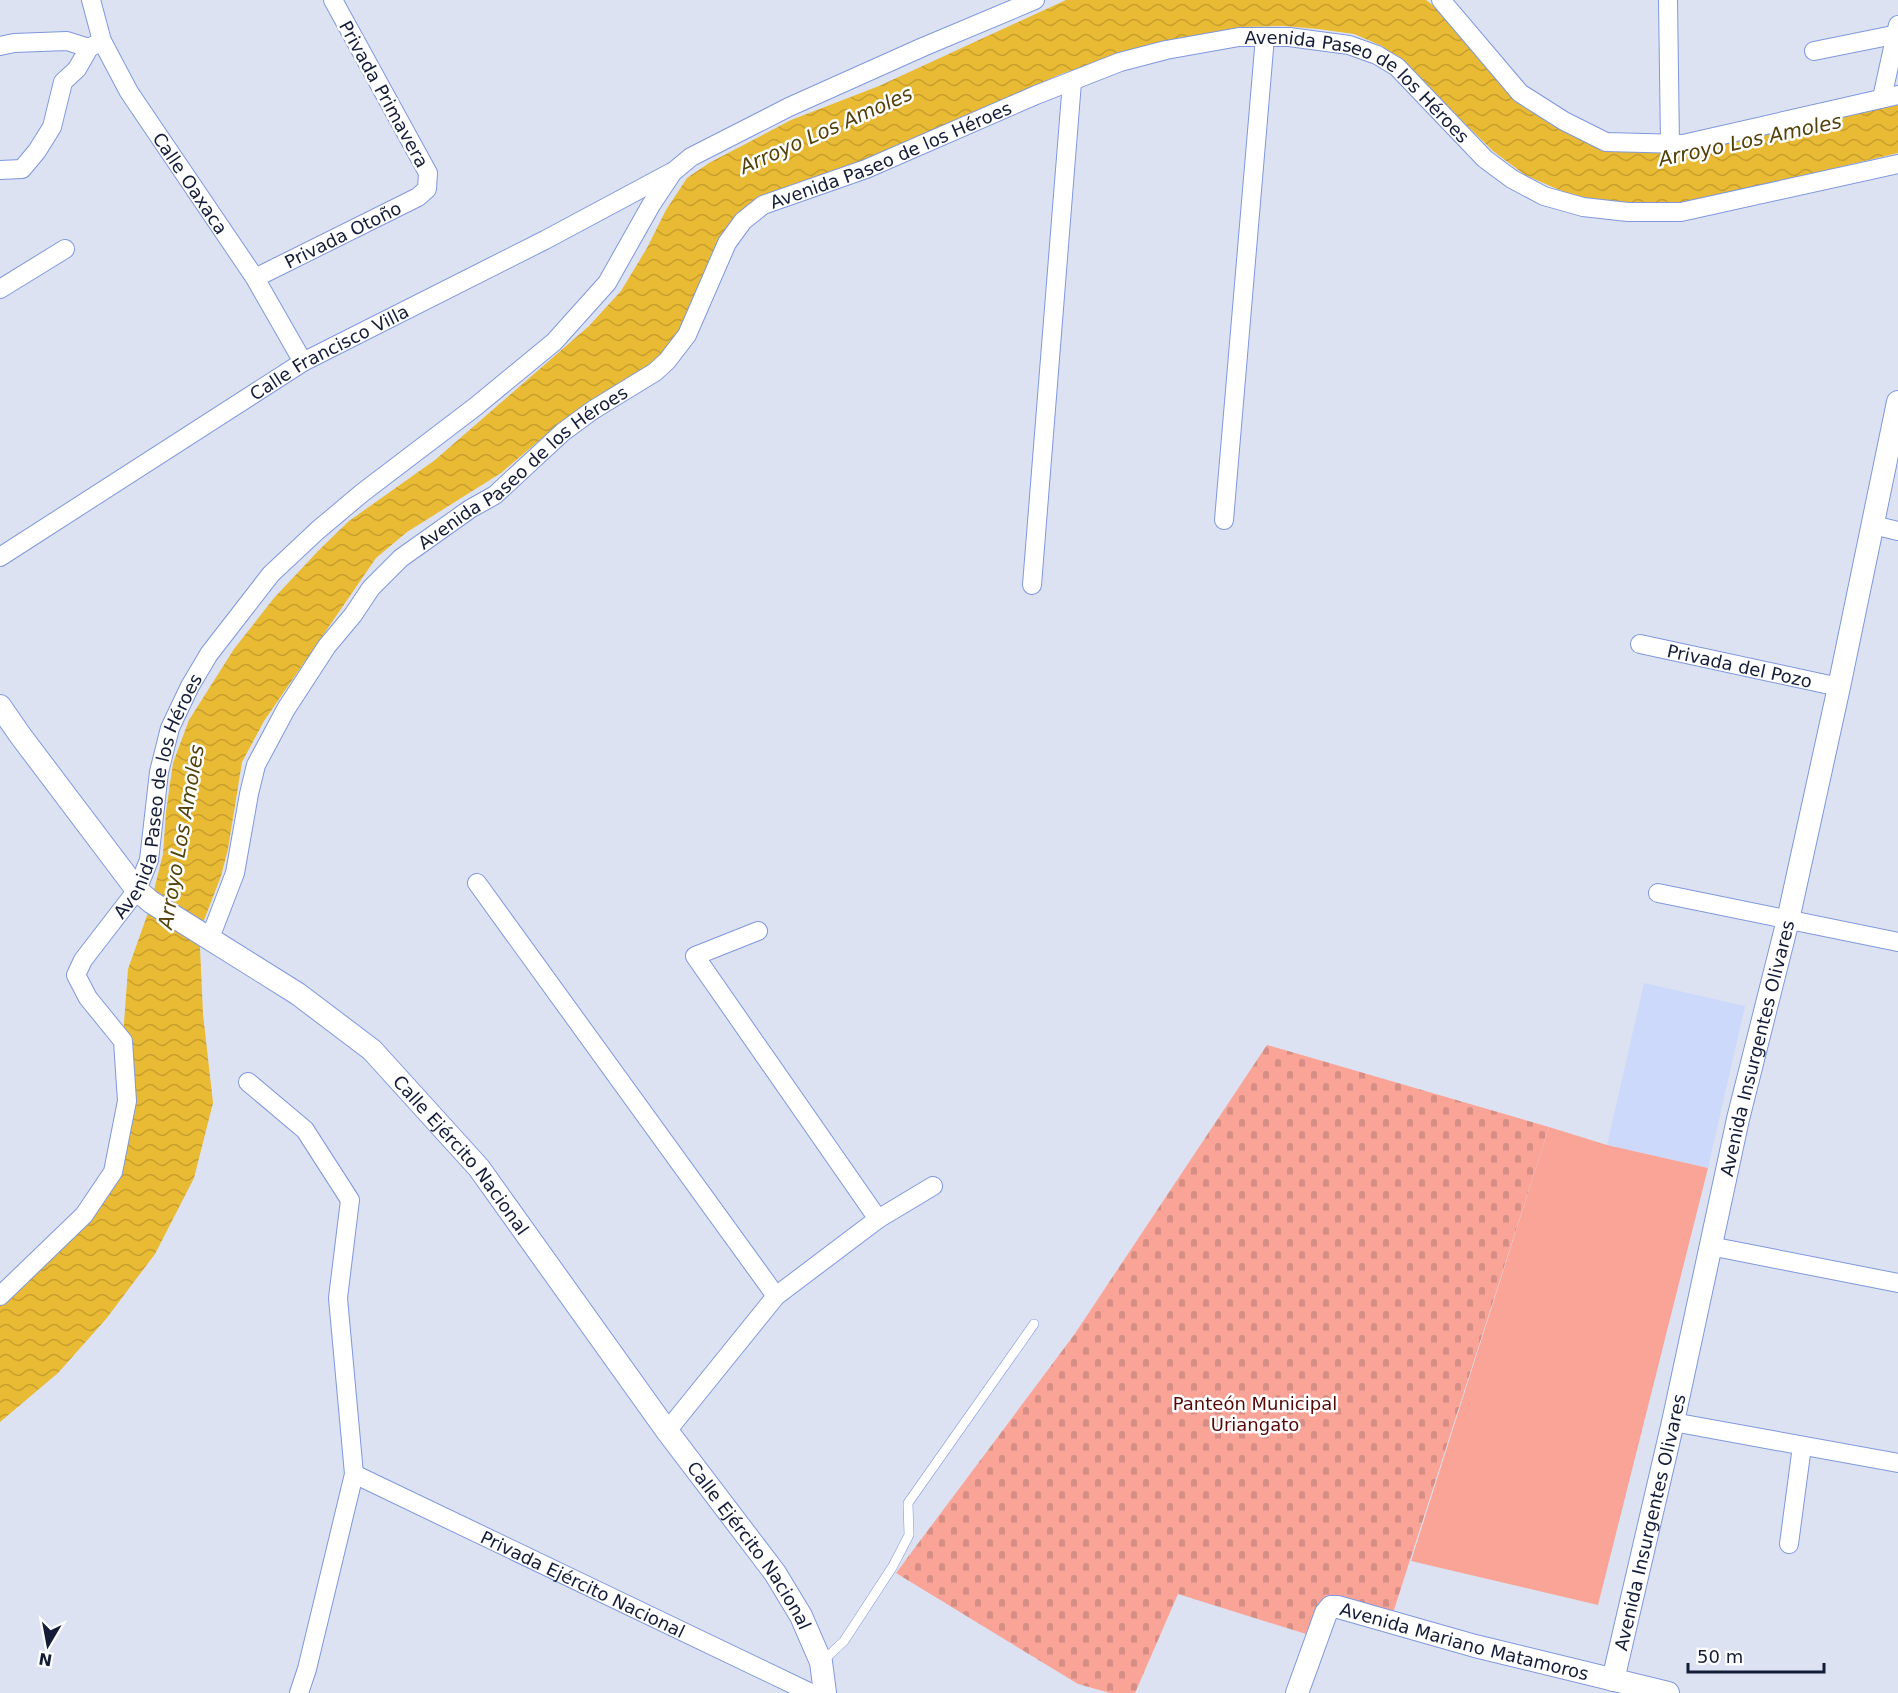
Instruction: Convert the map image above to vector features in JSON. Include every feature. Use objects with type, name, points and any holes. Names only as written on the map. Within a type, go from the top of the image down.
[{"type":"street","name":"Calle Oaxaca","points":[[90,0],[96,44],[255,278],[303,362]]},
{"type":"street","name":"Privada Primavera","points":[[333,0],[428,173],[427,189]]},
{"type":"street","name":"Avenida Paseo de los Héroes","points":[[0,1296],[84,1215],[114,1172],[127,1101],[123,1041],[88,998],[76,975],[84,960],[144,896],[159,772],[170,728],[190,686],[209,654],[271,574],[362,493],[475,407],[554,342],[607,283],[651,205],[673,172],[691,157],[789,107],[1035,0]]},
{"type":"street","points":[[1441,0],[1520,93],[1564,121],[1606,142],[1683,144],[1890,97],[1897,31],[1814,51]]},
{"type":"street","points":[[1668,0],[1671,144]]},
{"type":"street","name":"Avenida Paseo de los Héroes","points":[[206,936],[235,873],[256,765],[286,709],[327,646],[353,615],[371,588],[401,558],[427,538],[495,495],[564,432],[593,410],[656,372],[687,335],[727,243],[743,221],[763,205],[866,170],[1036,95],[1120,62],[1166,50],[1239,37],[1289,37],[1349,45],[1377,55],[1397,67],[1485,159],[1512,179],[1544,196],[1583,207],[1628,212],[1681,212],[1898,164]]},
{"type":"street","points":[[1224,520],[1265,37]]},
{"type":"street","points":[[0,46],[14,43],[67,41],[96,44]]},
{"type":"street","points":[[0,170],[22,169],[37,151],[52,126],[63,82],[77,69],[96,44]]},
{"type":"street","points":[[1032,585],[1072,82]]},
{"type":"street","name":"Calle Francisco Villa","points":[[0,558],[303,362],[673,172]]},
{"type":"street","name":"Privada Otoño","points":[[255,278],[418,197],[427,189]]},
{"type":"street","points":[[0,289],[65,249]]},
{"type":"street","name":"Avenida Insurgentes Olivares","points":[[1612,1687],[1673,1422],[1738,1119],[1788,920],[1898,402]]},
{"type":"street","points":[[1873,525],[1898,531]]},
{"type":"street","name":"Privada del Pozo","points":[[1640,644],[1839,687]]},
{"type":"street","name":"Calle Ejército Nacional","points":[[0,706],[144,896],[298,994],[372,1050],[479,1168],[668,1431],[775,1573],[801,1616],[821,1662],[825,1693]]},
{"type":"street","points":[[477,884],[777,1296]]},
{"type":"street","points":[[1658,893],[1898,942]]},
{"type":"street","points":[[758,931],[695,956],[878,1219]]},
{"type":"street","points":[[248,1083],[306,1130],[350,1200],[338,1298],[354,1474],[307,1669],[299,1693]]},
{"type":"street","points":[[668,1431],[777,1296],[878,1219],[933,1186]]},
{"type":"street","points":[[1710,1246],[1898,1283]]},
{"type":"street","points":[[1673,1422],[1898,1463]]},
{"type":"street","points":[[1789,1544],[1802,1446]]},
{"type":"street","name":"Privada Ejército Nacional","points":[[354,1474],[811,1693]]},
{"type":"street","name":"Avenida Mariano Matamoros","points":[[1297,1693],[1330,1607],[1338,1607],[1612,1687],[1668,1693]]},
{"type":"lane","points":[[821,1662],[843,1641],[893,1566],[909,1536],[908,1503],[1034,1324]]},
{"type":"shaded area","points":[[1644,983],[1745,1006],[1708,1168],[1607,1145]]},
{"type":"green space","name":"Panteón Municipal Uriangato","points":[[1267,1045],[1549,1127],[1393,1613],[1327,1595],[1306,1634],[1178,1594],[1135,1693],[1110,1693],[1078,1684],[896,1573],[1074,1335]]},
{"type":"green space","points":[[1549,1127],[1607,1145],[1708,1168],[1598,1605],[1411,1561]]},
{"type":"water","name":"Arroyo Los Amoles","points":[[1066,0],[1426,0],[1434,6],[1511,95],[1607,148],[1898,104],[1898,153],[1680,205],[1626,203],[1573,196],[1525,175],[1493,151],[1407,67],[1382,46],[1354,34],[1318,29],[1284,26],[1241,27],[1151,44],[1061,74],[835,175],[751,206],[691,316],[666,354],[616,390],[562,421],[501,473],[407,532],[376,558],[264,721],[242,762],[228,849],[221,876],[201,928],[203,1014],[213,1103],[194,1178],[155,1254],[106,1319],[58,1373],[0,1422],[0,1296],[113,1172],[128,969],[149,910],[163,854],[173,763],[189,720],[234,649],[274,598],[349,521],[435,460],[589,326],[621,291],[647,248],[666,210],[687,178],[709,163],[791,120],[879,86]]}]
